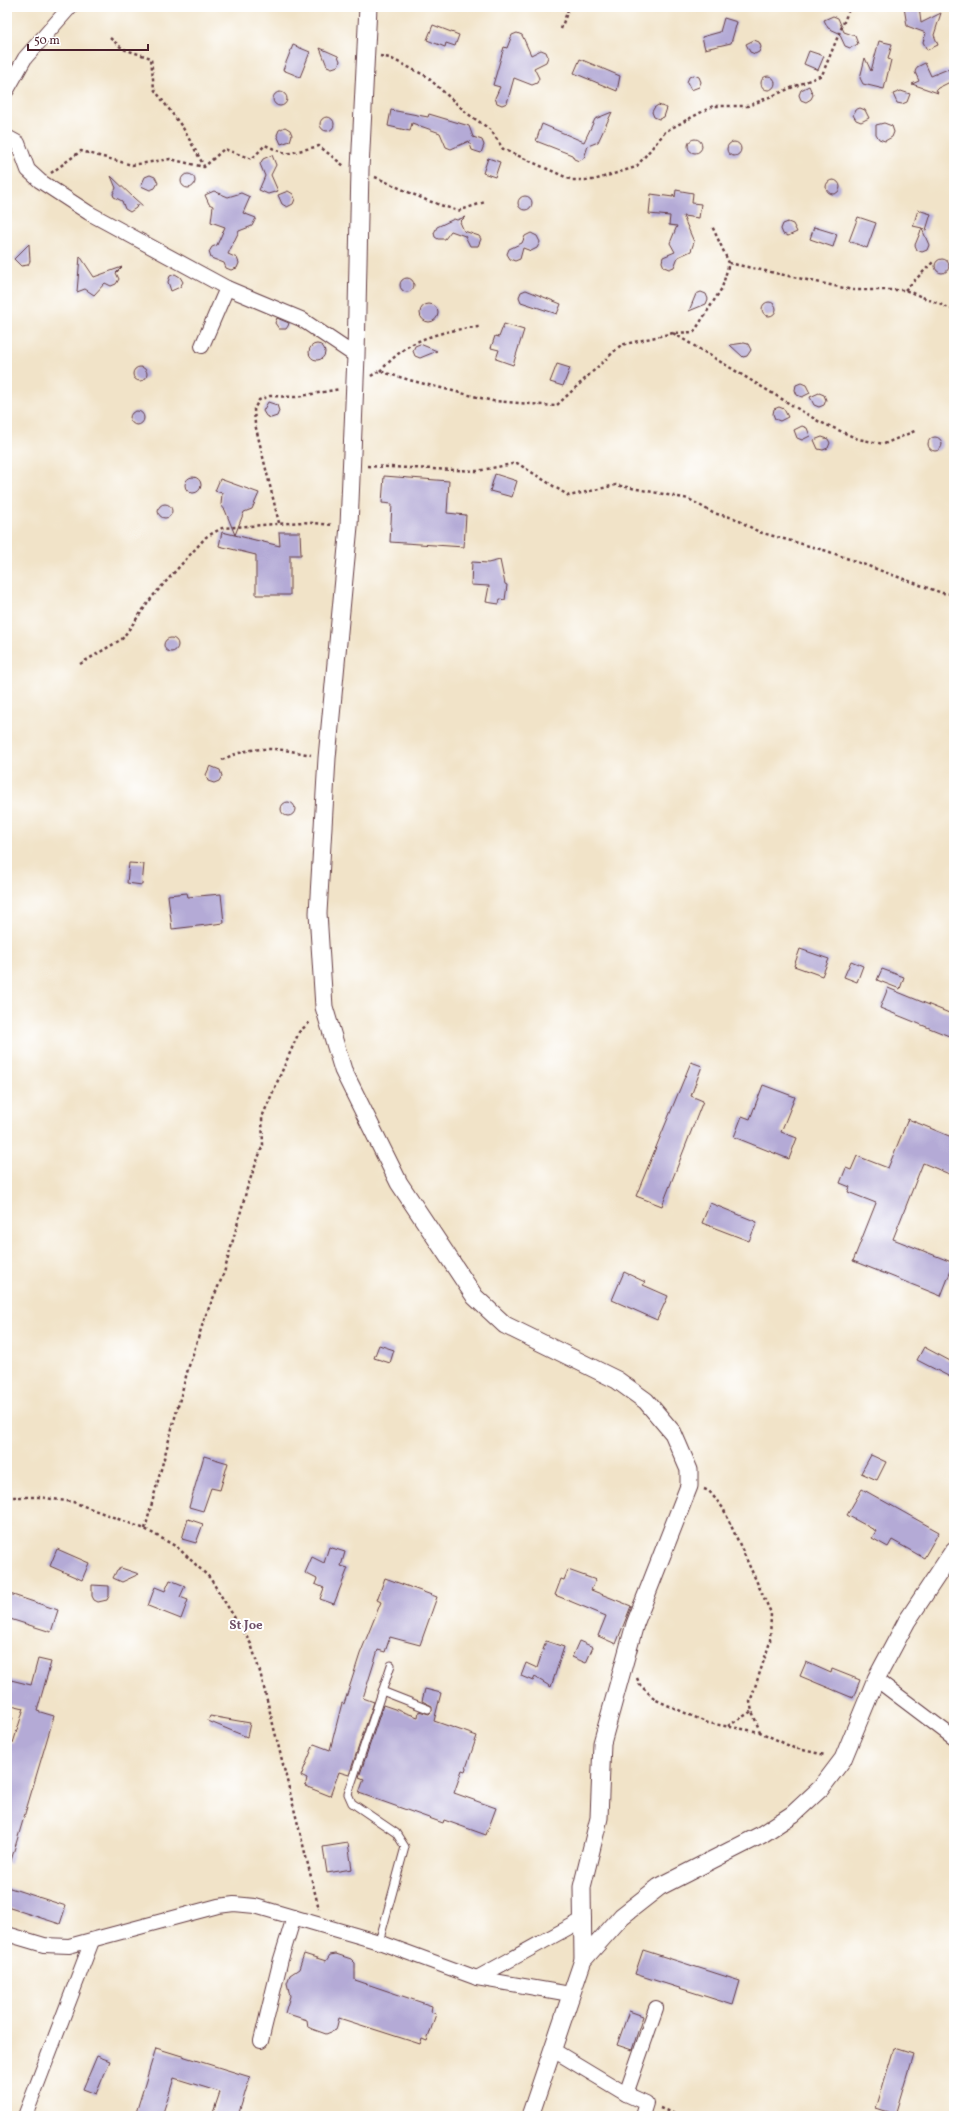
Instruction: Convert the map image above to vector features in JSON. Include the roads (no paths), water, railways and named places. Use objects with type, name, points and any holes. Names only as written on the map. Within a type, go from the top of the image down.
[{"type":"street","points":[[7,90],[25,58],[70,7]]},
{"type":"street","points":[[368,7],[360,169],[356,356],[349,526],[327,758],[318,913],[324,1007],[343,1070],[399,1183],[475,1297],[505,1325],[617,1380],[646,1401],[673,1433],[689,1470],[689,1486],[635,1624],[607,1721],[600,1763],[599,1818],[582,1887],[584,1920],[583,1960],[570,1994],[553,2050],[530,2116]]},
{"type":"street","points":[[7,137],[18,144],[28,170],[40,181],[95,217],[227,288],[302,319],[356,356]]},
{"type":"street","points":[[202,346],[227,288]]},
{"type":"street","points":[[583,1960],[622,1916],[659,1887],[761,1834],[792,1814],[821,1788],[843,1759],[876,1679],[907,1621],[954,1550]]},
{"type":"street","points":[[876,1679],[954,1738]]},
{"type":"street","points":[[7,1934],[44,1945],[69,1946],[195,1912],[234,1904],[255,1906],[379,1942],[477,1978],[570,1994]]},
{"type":"street","points":[[261,2041],[281,1959],[294,1917]]},
{"type":"street","points":[[477,1978],[584,1920]]},
{"type":"street","points":[[26,2116],[92,1940]]},
{"type":"street","points":[[626,2094],[656,2008]]},
{"type":"street","points":[[553,2050],[626,2094],[644,2110]]},
{"type":"lane","points":[[379,1942],[405,1847],[396,1833],[352,1803],[348,1794],[391,1665]]},
{"type":"lane","points":[[382,1691],[428,1709]]},
{"type":"district","name":"St Joe","points":[[246,1624]]}]
